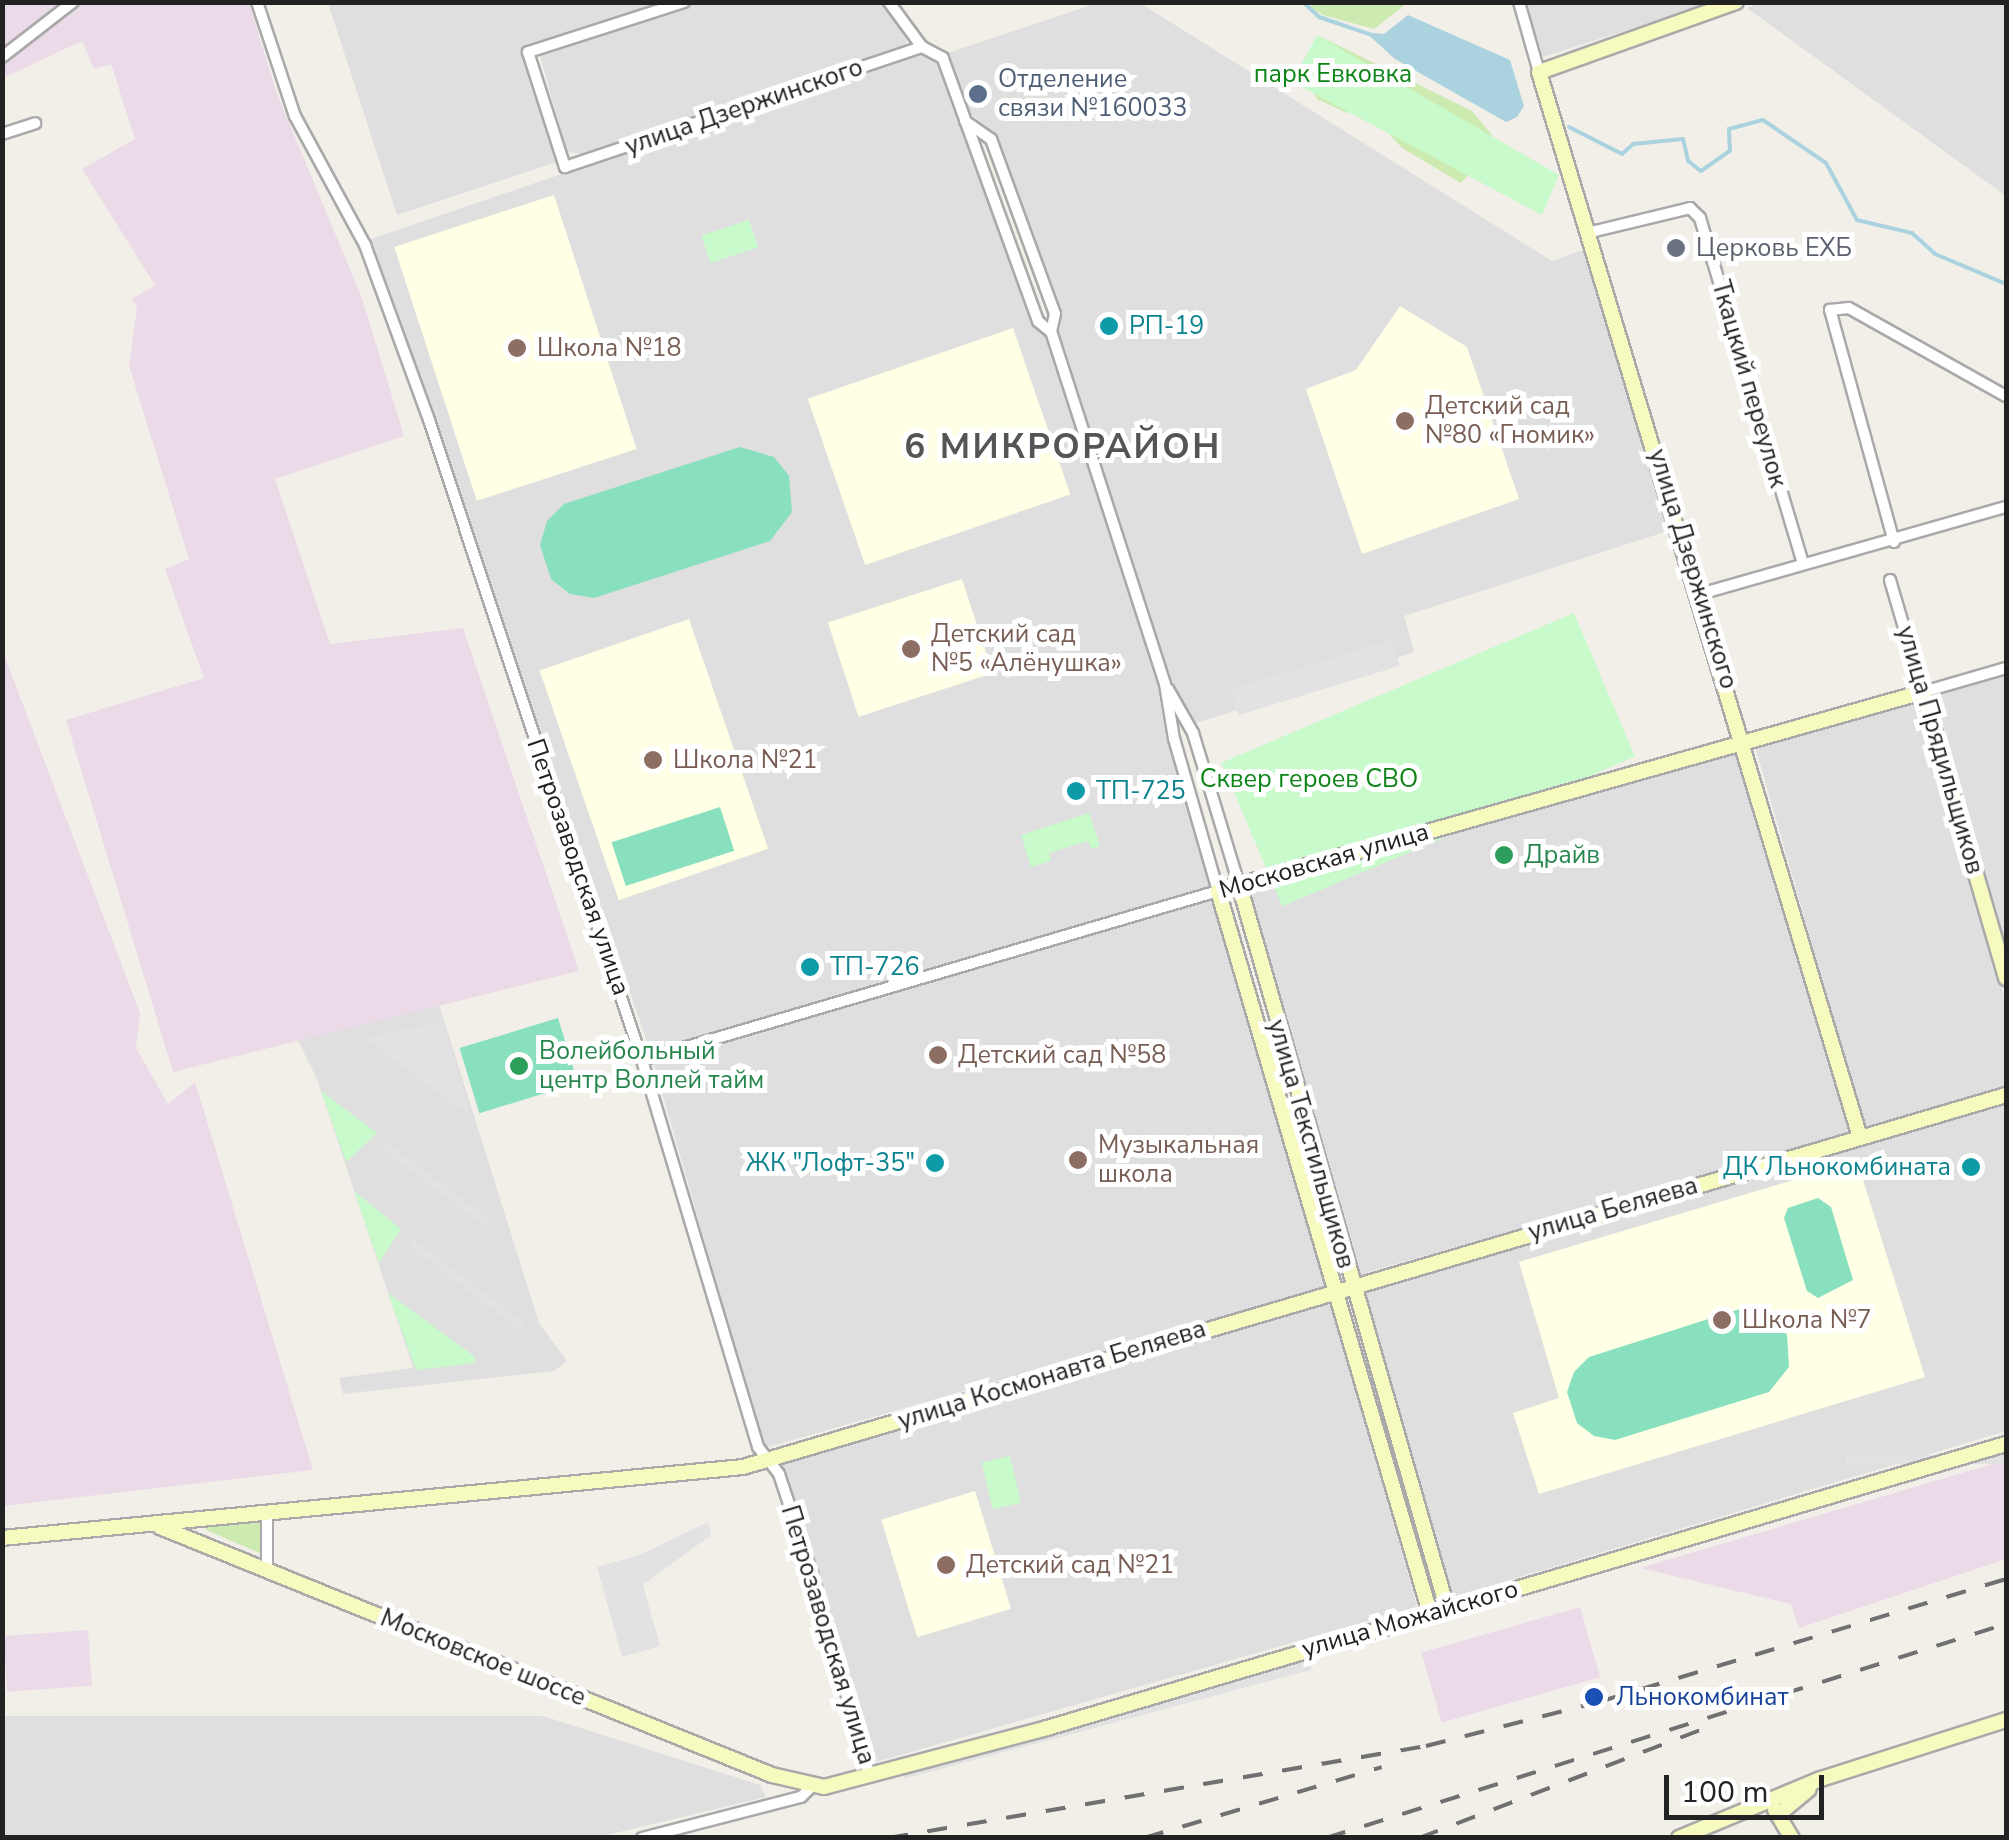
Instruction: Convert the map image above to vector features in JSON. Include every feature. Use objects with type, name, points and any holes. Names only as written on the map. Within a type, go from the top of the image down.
[{"type":"street","points":[[2,57],[73,2]]},
{"type":"street","points":[[258,6],[272,2]]},
{"type":"street","name":"улица Дзержинского","points":[[684,2],[528,52],[566,168],[922,47]]},
{"type":"street","name":"улица Текстильщиков","points":[[890,2],[922,47],[944,58],[1038,321],[1051,332]]},
{"type":"street","name":"улица Дзержинского","points":[[1519,2],[1746,742],[1860,1137]]},
{"type":"street","points":[[1540,72],[1736,2]]},
{"type":"street","name":"Петрозаводская улица","points":[[258,6],[295,116],[365,245],[642,1060],[758,1447],[769,1460],[812,1574],[870,1776]]},
{"type":"street","name":"улица Текстильщиков","points":[[965,120],[991,139],[1055,314],[1051,332],[1166,684],[1174,739],[1430,1613]]},
{"type":"street","points":[[2,134],[35,124]]},
{"type":"street","name":"Ткацкий переулок","points":[[1591,232],[1690,208],[1700,218],[1803,564]]},
{"type":"street","points":[[1894,542],[1831,324],[1834,306],[2006,396]]},
{"type":"street","points":[[1700,594],[1894,542],[2006,507]]},
{"type":"street","name":"улица Прядильщиков","points":[[1890,580],[2006,978]]},
{"type":"street","name":"Московская улица","points":[[642,1060],[1239,884],[2006,668]]},
{"type":"street","name":"улица Текстильщиков","points":[[1166,684],[1193,734],[1239,884],[1351,1285],[1447,1608]]},
{"type":"street","points":[[1174,739],[1193,734]]},
{"type":"street","name":"улица Беляева","points":[[1335,1290],[2006,1094]]},
{"type":"street","name":"улица Космонавта Беляева","points":[[769,1460],[1335,1290]]},
{"type":"street","name":"улица Можайского","points":[[812,1786],[870,1776],[2006,1444]]},
{"type":"street","name":"Московское шоссе","points":[[2,1538],[679,1476],[769,1460]]},
{"type":"street","points":[[267,1514],[267,1570]]},
{"type":"street","name":"Московское шоссе","points":[[155,1525],[812,1786]]},
{"type":"street","points":[[1679,1838],[1821,1780],[2006,1720]]},
{"type":"street","points":[[1778,1815],[1821,1780]]},
{"type":"street","points":[[642,1838],[800,1797],[812,1786]]},
{"type":"street","points":[[1769,1801],[1792,1838]]},
{"type":"shaded area","points":[[1525,2],[1711,3],[1543,57]]},
{"type":"shaded area","points":[[1762,2],[2006,3],[2006,196],[1747,8]]},
{"type":"shaded area","points":[[2,3],[249,3],[277,94],[362,298],[404,436],[275,479],[330,644],[463,628],[579,971],[173,1072],[66,720],[204,678],[165,569],[189,559],[129,366],[137,308],[132,299],[155,285],[82,169],[135,139],[111,64],[94,69],[82,41],[3,78]]},
{"type":"shaded area","points":[[328,3],[669,3],[523,49],[560,161],[397,215]]},
{"type":"shaded area","points":[[696,3],[886,3],[908,44],[588,155],[567,152],[540,56]]},
{"type":"shaded area","points":[[1097,3],[1140,3],[1552,261],[1586,249],[1671,530],[1404,616],[1414,652],[1194,724],[1170,676],[1056,331],[1060,312],[996,134],[968,112],[948,53]]},
{"type":"shaded area","points":[[922,51],[938,61],[1032,322],[1044,334],[1056,368],[1157,681],[1166,737],[1210,887],[650,1051],[371,239]]},
{"type":"shaded area","name":"Школа №18","points":[[554,195],[637,449],[477,501],[394,247]]},
{"type":"shaded area","name":"Детский сад №80 «Гномик»","points":[[1400,306],[1467,347],[1519,499],[1362,554],[1306,389],[1356,370]]},
{"type":"shaded area","points":[[1013,328],[1070,494],[865,565],[808,399]]},
{"type":"shaded area","name":"Детский сад №5 «Алёнушка»","points":[[962,579],[993,673],[858,717],[828,623]]},
{"type":"shaded area","name":"Школа №21","points":[[689,619],[768,849],[619,900],[540,670]]},
{"type":"shaded area","points":[[1392,640],[1400,666],[1238,715],[1230,689]]},
{"type":"shaded area","points":[[3,652],[140,1013],[136,1048],[168,1104],[195,1082],[313,1470],[3,1506]]},
{"type":"shaded area","points":[[2006,674],[2006,952],[1932,696]]},
{"type":"shaded area","points":[[1919,700],[2006,1003],[2006,1088],[1865,1129],[1755,746]]},
{"type":"shaded area","points":[[1741,750],[1851,1134],[1357,1275],[1247,892]]},
{"type":"shaded area","points":[[1214,899],[1325,1287],[764,1448],[653,1060]]},
{"type":"shaded area","points":[[438,1001],[539,1323],[567,1361],[554,1371],[343,1394],[339,1378],[413,1368],[317,1079],[297,1039]]},
{"type":"shaded area","points":[[443,1022],[469,1115],[365,1038]]},
{"type":"shaded area","points":[[2006,1101],[2006,1431],[1450,1598],[1359,1293]]},
{"type":"shaded area","points":[[389,1144],[490,1220],[485,1226],[384,1150]]},
{"type":"shaded area","name":"Школа №7","points":[[1857,1161],[1925,1377],[1539,1494],[1513,1413],[1559,1398],[1519,1262]]},
{"type":"shaded area","points":[[413,1240],[526,1325],[521,1330],[409,1246]]},
{"type":"shaded area","points":[[1330,1302],[1417,1607],[865,1765],[777,1460]]},
{"type":"shaded area","points":[[1846,1455],[2006,1455],[2006,1464],[1846,1464]]},
{"type":"shaded area","points":[[2006,1460],[2006,1559],[1799,1628],[1791,1604],[1640,1568]]},
{"type":"shaded area","name":"Детский сад №21","points":[[975,1491],[1011,1609],[917,1637],[881,1520]]},
{"type":"shaded area","points":[[708,1522],[711,1535],[643,1585],[660,1646],[622,1657],[597,1567],[642,1554]]},
{"type":"shaded area","points":[[1580,1607],[1600,1677],[1442,1723],[1421,1652]]},
{"type":"shaded area","points":[[88,1630],[92,1686],[7,1692],[3,1636]]},
{"type":"shaded area","points":[[1309,1659],[1312,1670],[904,1779],[901,1768]]},
{"type":"shaded area","points":[[3,1716],[543,1716],[760,1785],[766,1797],[594,1838],[3,1837]]},
{"type":"green space","points":[[1314,2],[1407,3],[1374,29],[1323,15],[1310,7]]},
{"type":"green space","name":"парк Евковка","points":[[1317,35],[1472,111],[1492,135],[1482,160],[1461,183],[1402,148],[1390,135],[1403,127],[1351,103],[1347,113],[1317,99],[1309,82]]},
{"type":"green space","name":"парк Евковка","points":[[1317,35],[1559,175],[1542,215],[1292,82]]},
{"type":"green space","points":[[749,220],[758,248],[710,263],[701,235]]},
{"type":"green space","points":[[740,447],[774,457],[789,476],[792,512],[770,541],[594,598],[570,594],[551,579],[540,545],[547,521],[564,504]]},
{"type":"green space","name":"Сквер героев СВО","points":[[1574,613],[1635,757],[1282,906],[1221,763]]},
{"type":"green space","points":[[720,807],[734,851],[626,886],[612,842]]},
{"type":"green space","points":[[1089,813],[1100,846],[1091,849],[1088,841],[1049,853],[1051,861],[1031,867],[1021,835]]},
{"type":"green space","name":"Волейбольный центр Воллей тайм","points":[[558,1018],[578,1083],[479,1113],[460,1048]]},
{"type":"green space","points":[[321,1091],[377,1133],[346,1162]]},
{"type":"green space","points":[[354,1191],[401,1229],[379,1263]]},
{"type":"green space","points":[[1818,1198],[1831,1207],[1853,1280],[1818,1298],[1807,1291],[1784,1218],[1788,1208]]},
{"type":"green space","points":[[388,1293],[475,1357],[475,1363],[416,1370]]},
{"type":"green space","points":[[1743,1308],[1774,1318],[1787,1335],[1789,1367],[1769,1392],[1615,1440],[1594,1436],[1577,1423],[1567,1392],[1574,1372],[1589,1357]]},
{"type":"green space","points":[[1010,1456],[1021,1503],[993,1509],[982,1463]]},
{"type":"green space","points":[[263,1521],[262,1554],[206,1530],[205,1526]]},
{"type":"water","points":[[1408,15],[1510,60],[1524,106],[1517,117],[1506,122],[1395,59],[1365,32],[1384,34]]},
{"type":"waterway","points":[[1303,2],[1319,17],[1369,34]]},
{"type":"waterway","points":[[1569,127],[1622,154],[1633,144],[1683,139],[1688,161],[1701,171],[1730,151],[1729,129],[1763,120],[1826,163],[1857,220],[1912,233],[1935,254],[2006,284]]},
{"type":"railway","points":[[888,1838],[1426,1746],[1602,1701],[2006,1579]]},
{"type":"railway","points":[[1326,1838],[2006,1624]]},
{"type":"railway","points":[[1419,1838],[1714,1725]]},
{"type":"railway","points":[[1144,1838],[1382,1767]]},
{"type":"place","name":"Отделение связи №160033","points":[[978,94]]},
{"type":"place","name":"Церковь ЕХБ","points":[[1676,248]]},
{"type":"place","name":"РП-19","points":[[1109,326]]},
{"type":"place","name":"Школа №18","points":[[517,348]]},
{"type":"place","name":"Детский сад №80 «Гномик»","points":[[1405,421]]},
{"type":"place","name":"Детский сад №5 «Алёнушка»","points":[[911,649]]},
{"type":"place","name":"Школа №21","points":[[653,760]]},
{"type":"place","name":"ТП-725","points":[[1076,791]]},
{"type":"place","name":"Драйв","points":[[1504,855]]},
{"type":"place","name":"ТП-726","points":[[810,967]]},
{"type":"place","name":"Детский сад №58","points":[[938,1055]]},
{"type":"place","name":"Волейбольный центр Воллей тайм","points":[[519,1066]]},
{"type":"place","name":"Музыкальная школа","points":[[1078,1160]]},
{"type":"place","name":"ЖК \"Лофт-35\"","points":[[935,1163]]},
{"type":"place","name":"ДК Льнокомбината","points":[[1971,1167]]},
{"type":"place","name":"Школа №7","points":[[1722,1320]]},
{"type":"place","name":"Детский сад №21","points":[[946,1565]]},
{"type":"place","name":"Льнокомбинат","points":[[1594,1697]]},
{"type":"district","name":"6 МИКРОРАЙОН","points":[[1063,447]]}]
